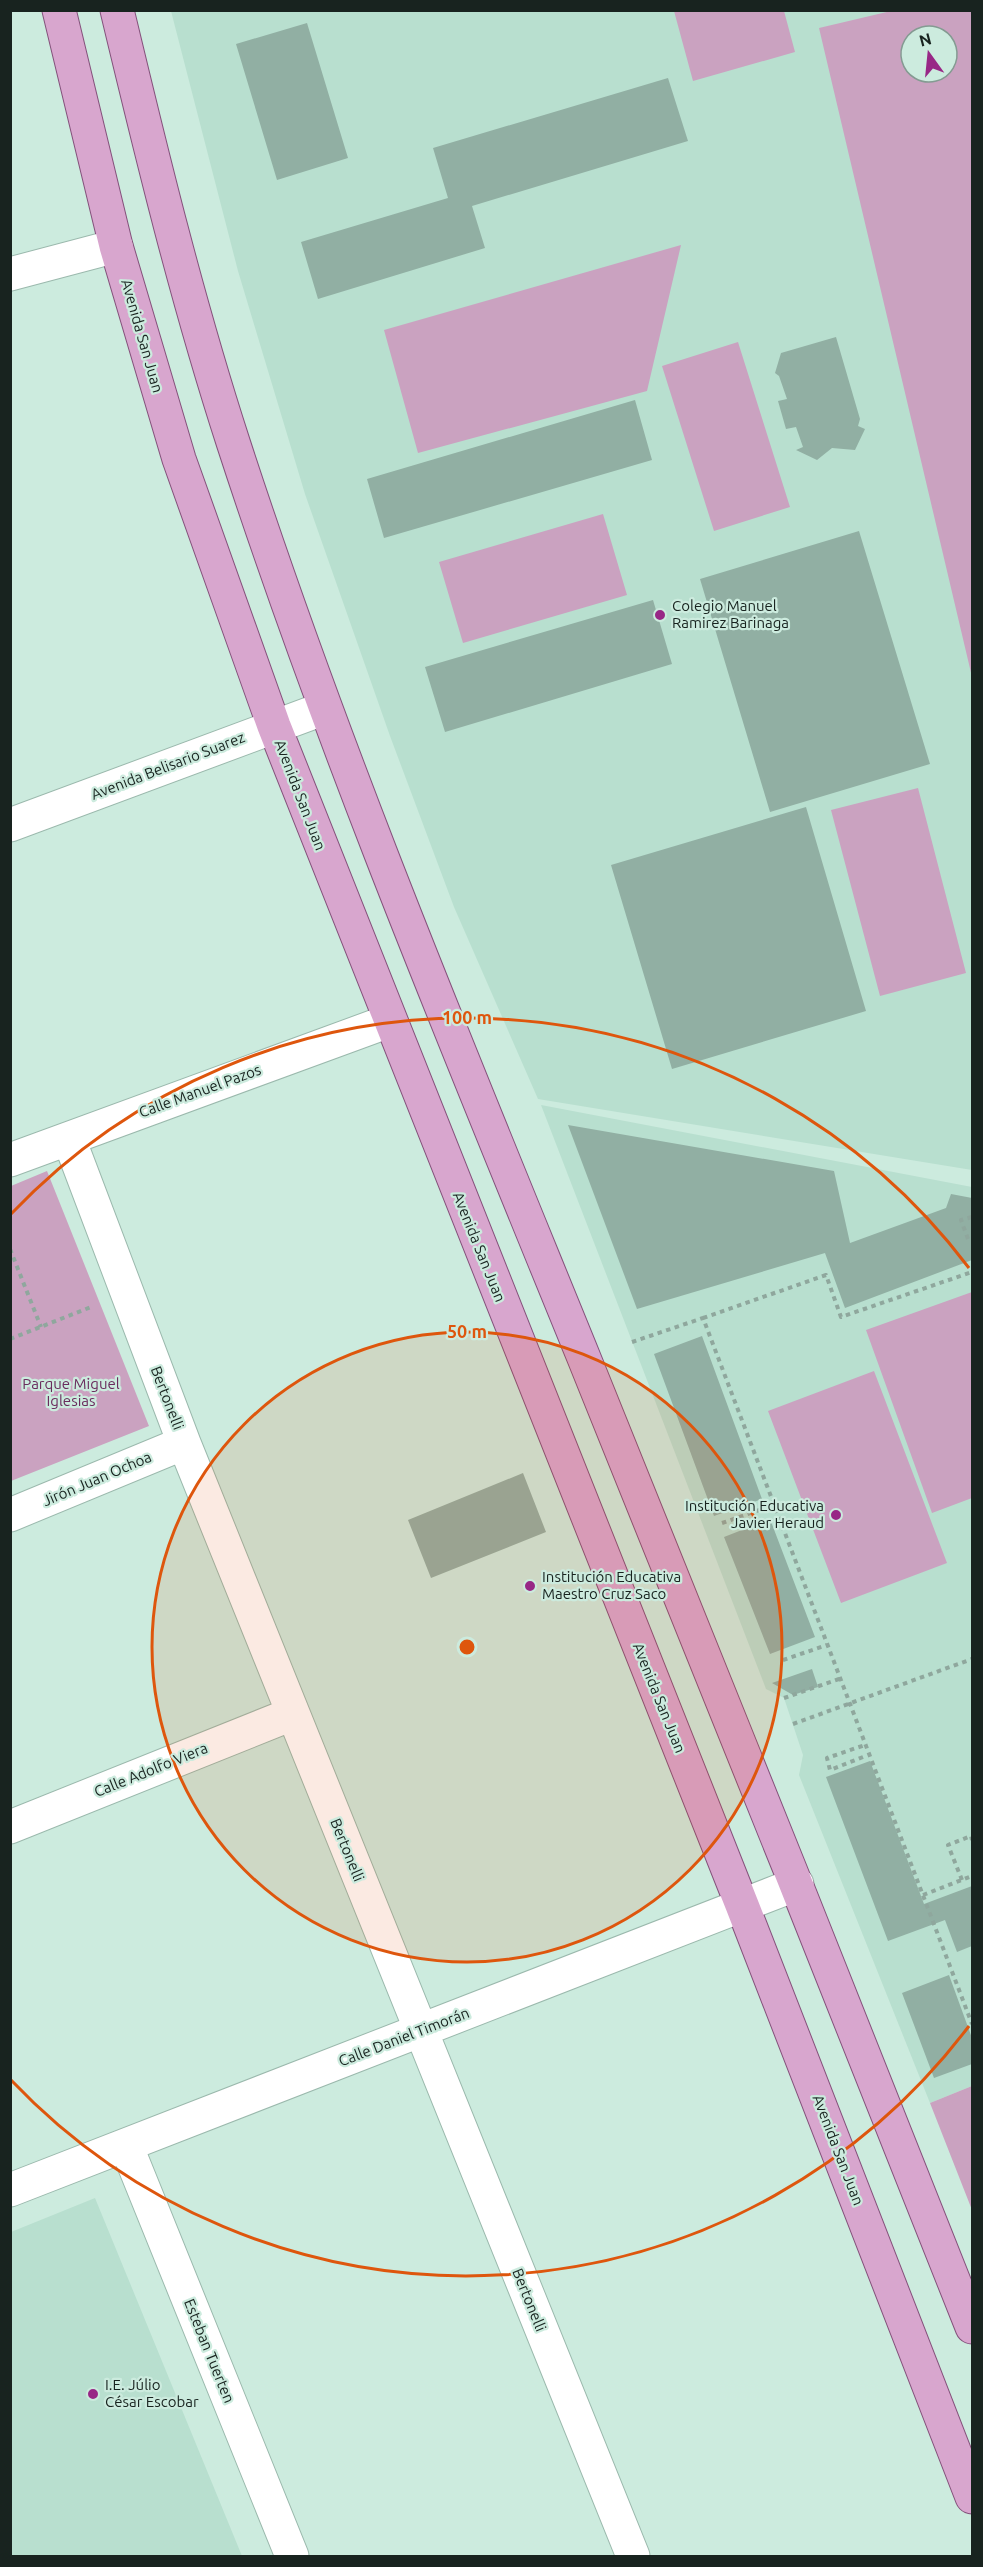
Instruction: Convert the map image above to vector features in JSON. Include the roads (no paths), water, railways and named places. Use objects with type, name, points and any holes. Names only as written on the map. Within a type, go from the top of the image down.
[{"type":"main road","name":"Avenida San Juan","points":[[59,10],[116,246],[179,459],[274,726],[389,1021],[742,1905],[972,2497]]},
{"type":"main road","points":[[117,10],[171,234],[233,441],[325,708],[441,1009],[797,1884],[972,2327]]},
{"type":"street","points":[[10,274],[116,246]]},
{"type":"street","name":"Avenida Belisario Suarez","points":[[10,825],[325,708]]},
{"type":"street","name":"Calle Manuel Pazos","points":[[10,1160],[389,1021]]},
{"type":"street","name":"Bertonelli","points":[[69,1139],[184,1443],[633,2556]]},
{"type":"street","name":"Jirón Juan Ochoa","points":[[10,1515],[184,1443]]},
{"type":"street","name":"Calle Adolfo Viera","points":[[10,1827],[292,1714]]},
{"type":"street","name":"Calle Daniel Timorán","points":[[10,2190],[797,1884]]},
{"type":"street","name":"Esteban Tuerten","points":[[126,2145],[292,2556]]},
{"type":"place","name":"Colegio Manuel Ramirez Barinaga","points":[[660,615]]},
{"type":"place","name":"Institución Educativa Javier Heraud","points":[[836,1515]]},
{"type":"place","name":"Institución Educativa Maestro Cruz Saco","points":[[530,1586]]},
{"type":"place","name":"I.E. Júlio César Escobar","points":[[93,2394]]},
{"type":"park label","name":"Parque Miguel Iglesias","points":[[71,1392]]}]
